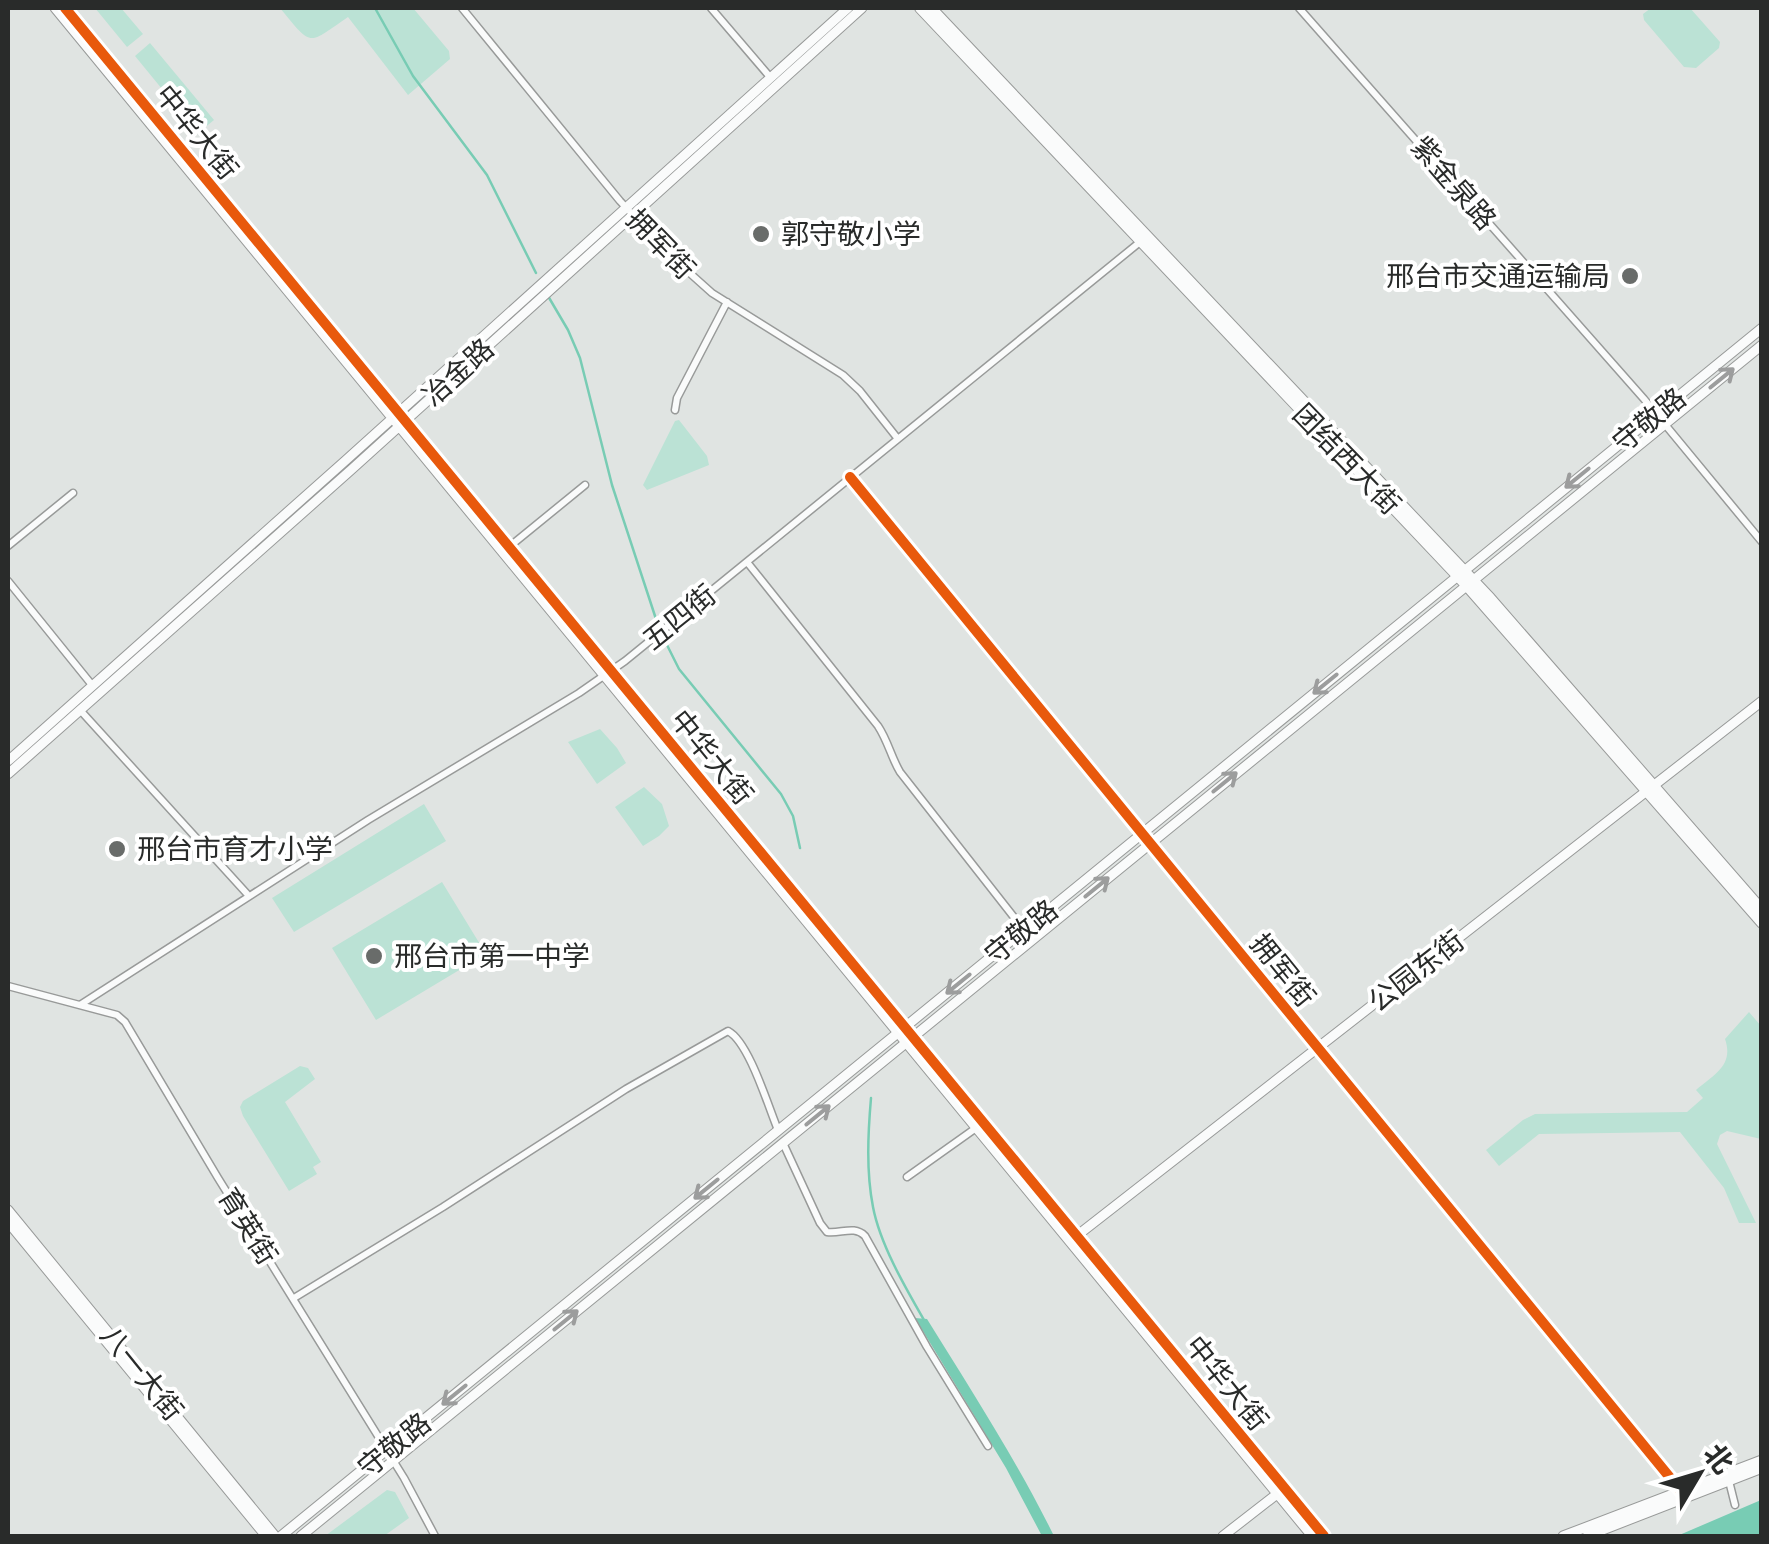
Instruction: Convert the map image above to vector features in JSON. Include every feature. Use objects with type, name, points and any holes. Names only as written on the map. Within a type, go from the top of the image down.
[{"type":"main road","name":"团结西大街","points":[[920,8],[1470,582],[1762,910]]},
{"type":"main road","name":"团结西大街","points":[[931,8],[1461,573]]},
{"type":"main road","name":"团结西大街","points":[[1650,788],[1762,923]]},
{"type":"street","name":"中华大街","points":[[55,8],[509,547],[608,673]]},
{"type":"street","name":"中华大街","points":[[65,8],[910,1040],[1324,1536]]},
{"type":"street","name":"拥军街","points":[[462,8],[629,210],[695,279],[843,375],[898,438]]},
{"type":"street","points":[[710,8],[770,77]]},
{"type":"street","name":"冶金路","points":[[8,774],[848,8]]},
{"type":"street","name":"冶金路","points":[[629,210],[862,8]]},
{"type":"street","name":"紫金泉路","points":[[1299,8],[1656,414],[1762,542]]},
{"type":"street","name":"五四街","points":[[80,1005],[368,820],[608,673],[1141,241]]},
{"type":"street","points":[[675,410],[677,398],[727,302]]},
{"type":"street","name":"守敬路","points":[[278,1536],[1762,328]]},
{"type":"street","name":"守敬路","points":[[301,1536],[1762,345]]},
{"type":"street","name":"冶金路","points":[[8,761],[399,419]]},
{"type":"street","name":"拥军街","points":[[850,477],[1681,1491]]},
{"type":"street","points":[[509,547],[585,485]]},
{"type":"street","points":[[8,546],[74,494]]},
{"type":"street","points":[[746,562],[878,726],[900,772],[1024,930]]},
{"type":"street","points":[[8,581],[92,685]]},
{"type":"street","name":"公园东街","points":[[1074,1239],[1762,701]]},
{"type":"street","points":[[80,710],[249,896]]},
{"type":"street","name":"育英街","points":[[8,986],[117,1015],[125,1022],[436,1536]]},
{"type":"street","points":[[293,1298],[443,1207],[626,1088],[728,1031],[744,1046],[778,1130]]},
{"type":"street","name":"中华大街","points":[[910,1040],[977,1128],[1074,1239],[1312,1536]]},
{"type":"street","points":[[907,1177],[977,1128]]},
{"type":"street","points":[[784,1142],[820,1223],[827,1232],[852,1230],[865,1236],[988,1446]]},
{"type":"street","name":"八一大街","points":[[8,1210],[278,1536]]},
{"type":"street","name":"八一大街","points":[[8,1222],[266,1536]]},
{"type":"street","points":[[1563,1536],[1762,1460]]},
{"type":"street","points":[[1587,1536],[1762,1468]]},
{"type":"street","points":[[1729,1481],[1736,1505]]},
{"type":"street","points":[[1223,1536],[1278,1494]]},
{"type":"shaded area","points":[[95,8],[121,8],[143,34],[127,47]]},
{"type":"shaded area","points":[[280,8],[413,8],[449,51],[450,59],[408,95],[348,17],[311,38]]},
{"type":"shaded area","points":[[1651,8],[1690,8],[1720,42],[1719,48],[1696,68],[1684,67],[1644,20],[1643,14]]},
{"type":"shaded area","points":[[150,43],[214,120],[198,133],[135,56]]},
{"type":"shaded area","points":[[679,420],[707,456],[709,465],[647,490],[643,485],[675,421]]},
{"type":"shaded area","points":[[600,729],[626,763],[597,784],[568,742]]},
{"type":"shaded area","points":[[644,787],[662,804],[669,826],[643,846],[615,807]]},
{"type":"shaded area","points":[[424,804],[446,841],[294,932],[272,898]]},
{"type":"shaded area","points":[[442,882],[486,954],[376,1020],[332,948]]},
{"type":"shaded area","points":[[1749,1012],[1761,1026],[1761,1139],[1727,1131],[1720,1135],[1717,1144],[1756,1223],[1739,1223],[1724,1188],[1680,1132],[1539,1134],[1499,1166],[1486,1150],[1535,1114],[1687,1112],[1703,1098],[1696,1090],[1721,1068],[1727,1056],[1725,1039]]},
{"type":"shaded area","points":[[300,1066],[308,1068],[315,1079],[285,1102],[321,1162],[313,1167],[317,1174],[289,1191],[240,1107],[243,1101]]},
{"type":"shaded area","points":[[915,1318],[927,1319],[1009,1453],[1054,1536],[1042,1536],[1006,1468]]},
{"type":"shaded area","points":[[387,1490],[395,1492],[409,1518],[384,1536],[325,1536]]},
{"type":"shaded area","points":[[1761,1500],[1761,1535],[1677,1536]]},
{"type":"waterway","points":[[375,8],[413,76],[487,175],[536,273]]},
{"type":"waterway","points":[[548,296],[580,358],[612,485],[656,619]]},
{"type":"waterway","points":[[664,639],[679,669],[781,794],[793,816],[800,848]]},
{"type":"waterway","points":[[871,1098],[868,1166],[876,1221],[901,1280],[924,1320]]},
{"type":"cycle path","points":[[65,8],[1324,1536]]},
{"type":"cycle path","points":[[850,477],[1681,1491]]},
{"type":"place","name":"郭守敬小学","points":[[761,234]]},
{"type":"place","name":"邢台市交通运输局","points":[[1630,276]]},
{"type":"place","name":"邢台市育才小学","points":[[117,849]]},
{"type":"place","name":"邢台市第一中学","points":[[374,956]]}]
